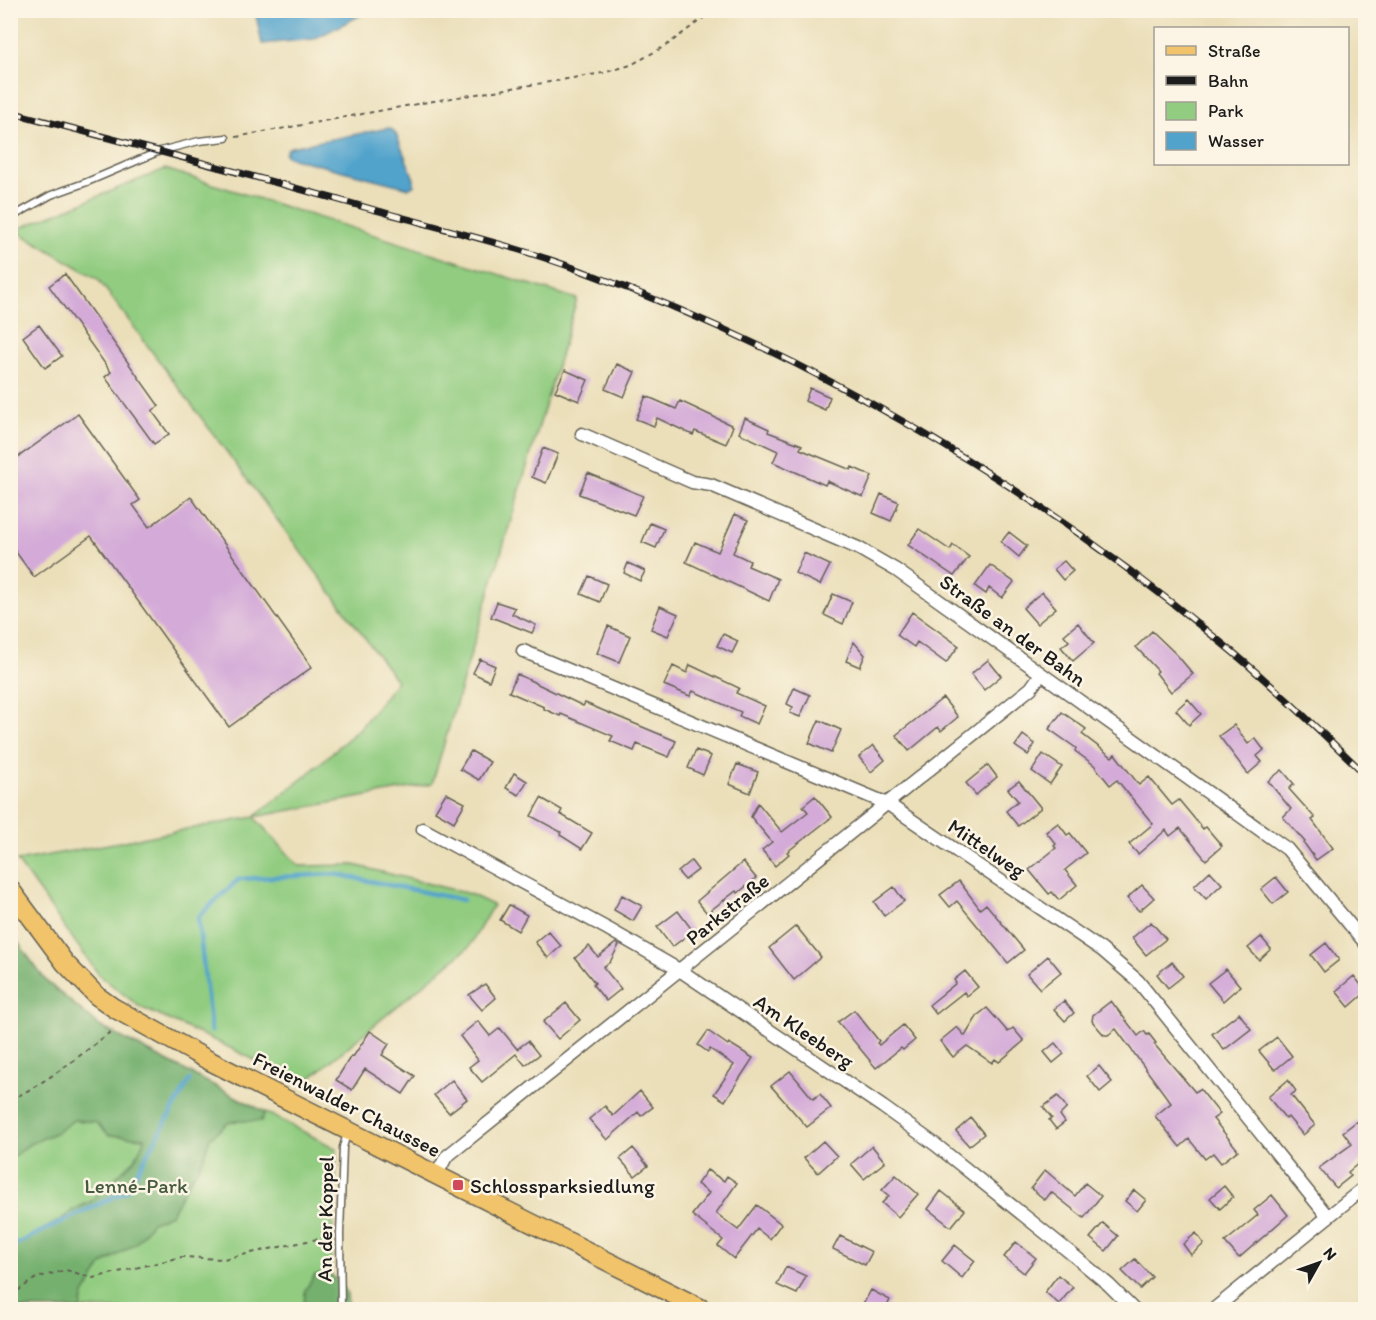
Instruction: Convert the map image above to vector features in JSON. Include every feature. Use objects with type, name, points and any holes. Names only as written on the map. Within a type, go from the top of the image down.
[{"type":"main road","name":"Freienwalder Chaussee","points":[[10,889],[65,963],[97,996],[114,1008],[208,1060],[704,1310]]},
{"type":"street","name":"Straße an der Bahn","points":[[582,434],[692,482],[711,485],[858,548],[896,570],[1287,849],[1365,944]]},
{"type":"street","name":"Mittelweg","points":[[523,651],[888,804],[1123,966],[1172,1022],[1328,1217]]},
{"type":"street","name":"Parkstraße","points":[[437,1174],[445,1159],[1031,688],[1041,674]]},
{"type":"street","name":"Am Kleeberg","points":[[423,829],[681,971],[936,1145],[1072,1254],[1134,1310]]},
{"type":"street","points":[[1213,1310],[1365,1186]]},
{"type":"lane","points":[[10,218],[51,195],[160,151],[199,141],[226,138]]},
{"type":"lane","name":"An der Koppel","points":[[341,1310],[340,1234],[343,1147],[349,1130]]},
{"type":"path","points":[[226,138],[603,73],[630,65],[667,45],[714,10]]},
{"type":"path","points":[[10,1100],[40,1084],[76,1060],[114,1029]]},
{"type":"path","points":[[10,1296],[36,1278],[66,1270],[93,1278],[182,1257],[223,1259],[340,1234]]},
{"type":"green space","points":[[165,169],[577,299],[432,784],[254,817],[360,728],[397,681],[98,279],[15,230]]},
{"type":"green space","points":[[254,817],[299,866],[354,865],[470,894],[493,905],[469,947],[303,1084],[140,1007],[99,975],[17,861]]},
{"type":"green space","name":"Lenné-Park","points":[[10,932],[46,981],[101,1027],[337,1149],[328,1309],[11,1309]]},
{"type":"green space","points":[[10,932],[46,981],[101,1027],[265,1112],[261,1121],[228,1123],[210,1138],[202,1162],[171,1214],[152,1222],[136,1243],[102,1265],[84,1295],[81,1309],[11,1309],[11,1246],[90,1202],[135,1159],[145,1138],[109,1135],[95,1122],[74,1120],[57,1132],[28,1145],[11,1159]]},
{"type":"green space","points":[[330,1273],[347,1292],[348,1309],[304,1310],[305,1290],[315,1275]]},
{"type":"water","points":[[255,10],[369,11],[314,39],[262,44]]},
{"type":"water","points":[[388,128],[396,134],[414,179],[414,186],[409,188],[288,157],[285,154],[291,147]]},
{"type":"building","points":[[65,274],[159,406],[152,411],[169,434],[154,444],[105,377],[111,372],[49,286]]},
{"type":"building","points":[[39,325],[62,356],[45,368],[23,337]]},
{"type":"building","points":[[617,364],[635,372],[624,397],[605,389]]},
{"type":"building","points":[[565,370],[588,380],[579,401],[555,391]]},
{"type":"building","points":[[810,388],[830,397],[825,410],[805,401]]},
{"type":"building","points":[[646,396],[676,409],[680,401],[733,426],[726,444],[695,431],[693,435],[657,418],[654,426],[636,419]]},
{"type":"building","points":[[78,414],[140,500],[133,505],[149,527],[191,497],[312,667],[229,727],[91,536],[34,577],[10,544],[10,463]]},
{"type":"building","points":[[745,418],[769,429],[768,432],[802,445],[800,449],[872,476],[863,497],[827,481],[825,485],[773,462],[778,451],[739,433]]},
{"type":"building","points":[[543,448],[558,454],[546,483],[532,477]]},
{"type":"building","points":[[588,473],[643,496],[634,515],[579,494]]},
{"type":"building","points":[[881,494],[899,502],[891,521],[873,513]]},
{"type":"building","points":[[735,514],[748,520],[733,553],[750,561],[748,566],[778,579],[769,601],[686,562],[695,542],[718,552]]},
{"type":"building","points":[[650,523],[664,529],[656,548],[642,542]]},
{"type":"building","points":[[919,529],[950,550],[953,545],[969,557],[954,576],[908,545]]},
{"type":"building","points":[[1009,532],[1027,546],[1019,557],[1001,542]]},
{"type":"building","points":[[804,553],[830,565],[820,585],[795,573]]},
{"type":"building","points":[[1064,561],[1073,571],[1063,580],[1054,569]]},
{"type":"building","points":[[628,563],[645,571],[640,581],[624,573]]},
{"type":"building","points":[[990,565],[1014,582],[1002,598],[989,588],[986,594],[975,586]]},
{"type":"building","points":[[589,576],[607,584],[600,602],[581,594]]},
{"type":"building","points":[[1042,592],[1056,608],[1037,624],[1023,608]]},
{"type":"building","points":[[833,594],[852,602],[843,624],[824,615]]},
{"type":"building","points":[[497,602],[515,608],[512,614],[536,625],[532,633],[491,617]]},
{"type":"building","points":[[660,606],[678,614],[668,636],[651,629]]},
{"type":"building","points":[[912,612],[959,646],[946,663],[917,642],[914,647],[897,635]]},
{"type":"building","points":[[1078,623],[1094,643],[1073,661],[1061,647],[1069,641],[1064,635]]},
{"type":"building","points":[[608,626],[630,636],[619,662],[597,653]]},
{"type":"building","points":[[1152,631],[1193,674],[1171,692],[1156,673],[1158,671],[1136,647]]},
{"type":"building","points":[[723,634],[738,641],[732,653],[717,646]]},
{"type":"building","points":[[854,642],[865,655],[860,667],[846,661]]},
{"type":"building","points":[[480,659],[495,666],[489,681],[473,673]]},
{"type":"building","points":[[988,660],[1001,676],[984,690],[971,674]]},
{"type":"building","points":[[690,665],[739,688],[736,693],[765,706],[757,724],[739,716],[741,712],[693,691],[690,696],[664,685],[673,666],[687,673]]},
{"type":"building","points":[[517,674],[583,706],[585,703],[676,741],[669,757],[637,744],[634,751],[610,741],[613,736],[561,714],[560,716],[509,692]]},
{"type":"building","points":[[794,688],[810,695],[800,717],[790,713],[793,707],[787,704]]},
{"type":"building","points":[[943,698],[958,717],[941,731],[938,727],[909,751],[896,735]]},
{"type":"building","points":[[1188,699],[1201,714],[1189,725],[1176,710]]},
{"type":"building","points":[[1062,712],[1086,729],[1082,734],[1112,757],[1115,754],[1139,785],[1149,777],[1172,805],[1179,800],[1203,829],[1206,827],[1222,846],[1206,860],[1180,828],[1170,836],[1166,830],[1138,854],[1129,844],[1153,824],[1117,780],[1110,785],[1094,765],[1075,751],[1076,748],[1049,729]]},
{"type":"building","points":[[819,720],[841,730],[831,753],[809,743]]},
{"type":"building","points":[[1234,725],[1248,744],[1255,738],[1264,750],[1257,756],[1262,762],[1248,774],[1219,736]]},
{"type":"building","points":[[1023,735],[1035,744],[1028,755],[1015,746]]},
{"type":"building","points":[[873,745],[885,760],[871,772],[859,757]]},
{"type":"building","points":[[696,750],[711,756],[703,775],[688,768]]},
{"type":"building","points":[[471,751],[490,762],[479,780],[460,769]]},
{"type":"building","points":[[1043,754],[1062,767],[1050,784],[1032,771]]},
{"type":"building","points":[[737,764],[758,772],[750,793],[729,784]]},
{"type":"building","points":[[988,765],[997,777],[976,795],[966,783]]},
{"type":"building","points":[[1282,770],[1294,784],[1289,789],[1315,818],[1312,820],[1333,848],[1316,860],[1305,842],[1283,817],[1291,809],[1268,781]]},
{"type":"building","points":[[514,773],[527,781],[519,795],[506,788]]},
{"type":"building","points":[[1019,781],[1041,808],[1018,826],[1006,811],[1018,801],[1008,789]]},
{"type":"building","points":[[446,793],[465,803],[454,822],[435,811]]},
{"type":"building","points":[[815,796],[832,817],[787,852],[789,854],[775,866],[762,850],[772,842],[751,817],[758,803],[782,832],[808,812],[803,806]]},
{"type":"building","points":[[541,798],[562,810],[560,814],[592,833],[582,849],[560,835],[561,832],[531,816]]},
{"type":"building","points":[[1058,823],[1067,835],[1070,833],[1086,853],[1065,870],[1077,885],[1059,900],[1052,892],[1049,894],[1029,870],[1056,848],[1054,846],[1056,844],[1046,832]]},
{"type":"building","points":[[691,861],[698,870],[685,880],[678,872]]},
{"type":"building","points":[[743,862],[756,878],[707,913],[697,901]]},
{"type":"building","points":[[1210,871],[1222,884],[1206,899],[1194,886]]},
{"type":"building","points":[[1276,877],[1288,892],[1273,904],[1261,889]]},
{"type":"building","points":[[959,881],[980,909],[986,904],[1024,950],[1008,963],[957,901],[950,907],[940,895]]},
{"type":"building","points":[[1142,885],[1154,898],[1139,911],[1127,898]]},
{"type":"building","points":[[894,887],[904,901],[884,916],[874,902]]},
{"type":"building","points":[[622,895],[642,906],[633,921],[614,910]]},
{"type":"building","points":[[509,905],[527,915],[518,931],[500,920]]},
{"type":"building","points":[[678,911],[693,931],[672,947],[657,927]]},
{"type":"building","points":[[1151,922],[1166,939],[1146,955],[1132,938]]},
{"type":"building","points":[[796,926],[821,957],[794,980],[769,948]]},
{"type":"building","points":[[548,931],[561,946],[548,958],[535,942]]},
{"type":"building","points":[[1261,937],[1271,949],[1259,960],[1248,948]]},
{"type":"building","points":[[616,943],[619,945],[610,962],[603,967],[621,989],[606,1001],[575,958],[589,946],[598,957]]},
{"type":"building","points":[[1326,943],[1339,960],[1324,972],[1311,955]]},
{"type":"building","points":[[1048,956],[1061,972],[1040,989],[1027,974]]},
{"type":"building","points":[[1172,962],[1183,976],[1168,988],[1157,974]]},
{"type":"building","points":[[1226,969],[1240,986],[1223,1001],[1208,983]]},
{"type":"building","points":[[965,971],[978,987],[967,996],[964,992],[936,1014],[929,1005],[956,983],[954,980]]},
{"type":"building","points":[[1354,976],[1365,993],[1349,1007],[1336,991]]},
{"type":"building","points":[[485,984],[496,998],[482,1010],[469,995]]},
{"type":"building","points":[[1064,1001],[1074,1013],[1065,1021],[1054,1009]]},
{"type":"building","points":[[1111,1001],[1138,1036],[1144,1031],[1147,1035],[1149,1034],[1156,1043],[1154,1044],[1195,1092],[1200,1089],[1220,1114],[1213,1119],[1238,1150],[1221,1163],[1213,1153],[1205,1159],[1189,1139],[1180,1147],[1155,1116],[1171,1103],[1116,1029],[1104,1035],[1092,1021],[1093,1015]]},
{"type":"building","points":[[566,1003],[580,1020],[558,1039],[543,1022]]},
{"type":"building","points":[[987,1008],[1008,1032],[1013,1028],[1024,1041],[999,1062],[995,1059],[992,1063],[967,1046],[953,1057],[940,1041],[957,1027],[965,1036],[978,1015]]},
{"type":"building","points":[[854,1010],[879,1041],[877,1043],[879,1045],[903,1025],[915,1040],[876,1068],[838,1022]]},
{"type":"building","points":[[1239,1013],[1251,1029],[1224,1050],[1212,1034]]},
{"type":"building","points":[[478,1021],[490,1036],[500,1028],[517,1049],[528,1041],[539,1055],[525,1065],[516,1054],[482,1082],[469,1067],[478,1060],[460,1036]]},
{"type":"building","points":[[370,1031],[389,1044],[382,1055],[415,1076],[403,1094],[365,1069],[352,1090],[336,1080]]},
{"type":"building","points":[[708,1031],[753,1058],[725,1101],[714,1094],[734,1065],[710,1049],[708,1052],[698,1045]]},
{"type":"building","points":[[1277,1037],[1292,1056],[1275,1070],[1259,1051]]},
{"type":"building","points":[[1055,1043],[1064,1054],[1053,1063],[1044,1052]]},
{"type":"building","points":[[1099,1066],[1112,1082],[1100,1092],[1087,1076]]},
{"type":"building","points":[[790,1071],[813,1099],[820,1094],[831,1108],[807,1127],[771,1086]]},
{"type":"building","points":[[452,1080],[467,1099],[449,1113],[434,1095]]},
{"type":"building","points":[[1288,1080],[1296,1091],[1291,1095],[1315,1125],[1303,1135],[1268,1097]]},
{"type":"building","points":[[640,1091],[653,1107],[641,1116],[638,1112],[607,1140],[589,1119],[605,1106],[613,1116]]},
{"type":"building","points":[[1058,1096],[1067,1108],[1060,1115],[1065,1122],[1056,1129],[1049,1120],[1052,1118],[1043,1107]]},
{"type":"building","points":[[971,1118],[984,1134],[969,1146],[956,1131]]},
{"type":"building","points":[[1357,1121],[1365,1133],[1365,1158],[1348,1172],[1351,1176],[1336,1188],[1319,1168],[1352,1144],[1343,1132]]},
{"type":"building","points":[[823,1141],[837,1156],[818,1173],[804,1158]]},
{"type":"building","points":[[872,1146],[885,1162],[864,1179],[851,1164]]},
{"type":"building","points":[[633,1148],[648,1166],[635,1176],[620,1159]]},
{"type":"building","points":[[707,1170],[724,1181],[727,1176],[737,1183],[716,1213],[738,1230],[757,1205],[781,1224],[770,1239],[757,1229],[734,1259],[718,1246],[723,1240],[692,1215],[709,1193],[697,1184]]},
{"type":"building","points":[[1045,1170],[1075,1196],[1085,1183],[1101,1196],[1084,1218],[1051,1192],[1045,1200],[1031,1188]]},
{"type":"building","points":[[896,1175],[918,1194],[898,1217],[882,1203],[889,1196],[882,1190]]},
{"type":"building","points":[[1224,1186],[1233,1197],[1220,1209],[1210,1198]]},
{"type":"building","points":[[1134,1190],[1146,1200],[1137,1211],[1125,1201]]},
{"type":"building","points":[[941,1191],[965,1210],[951,1227],[928,1209]]},
{"type":"building","points":[[1272,1195],[1288,1215],[1239,1258],[1225,1242],[1258,1215],[1254,1210]]},
{"type":"building","points":[[1103,1223],[1118,1236],[1106,1251],[1090,1238]]},
{"type":"building","points":[[1196,1233],[1204,1244],[1191,1255],[1183,1244]]},
{"type":"building","points":[[840,1236],[872,1252],[865,1265],[833,1249]]},
{"type":"building","points":[[1016,1242],[1036,1258],[1024,1273],[1004,1257]]},
{"type":"building","points":[[955,1245],[975,1261],[962,1278],[942,1261]]},
{"type":"building","points":[[1135,1259],[1152,1277],[1140,1289],[1122,1271]]},
{"type":"building","points":[[786,1267],[806,1276],[797,1294],[777,1285]]},
{"type":"building","points":[[1058,1275],[1073,1287],[1059,1304],[1045,1292]]},
{"type":"building","points":[[871,1290],[890,1300],[885,1310],[860,1310]]},
{"type":"waterway","points":[[211,1031],[198,917],[239,879],[335,874],[463,900]]},
{"type":"waterway","points":[[10,1247],[126,1191],[190,1080]]},
{"type":"railway","points":[[10,112],[531,254],[582,271],[668,305],[752,342],[915,428],[1071,528],[1146,583],[1237,656],[1294,706],[1366,775]]},
{"type":"place","name":"Schlossparksiedlung","points":[[458,1185]]}]
